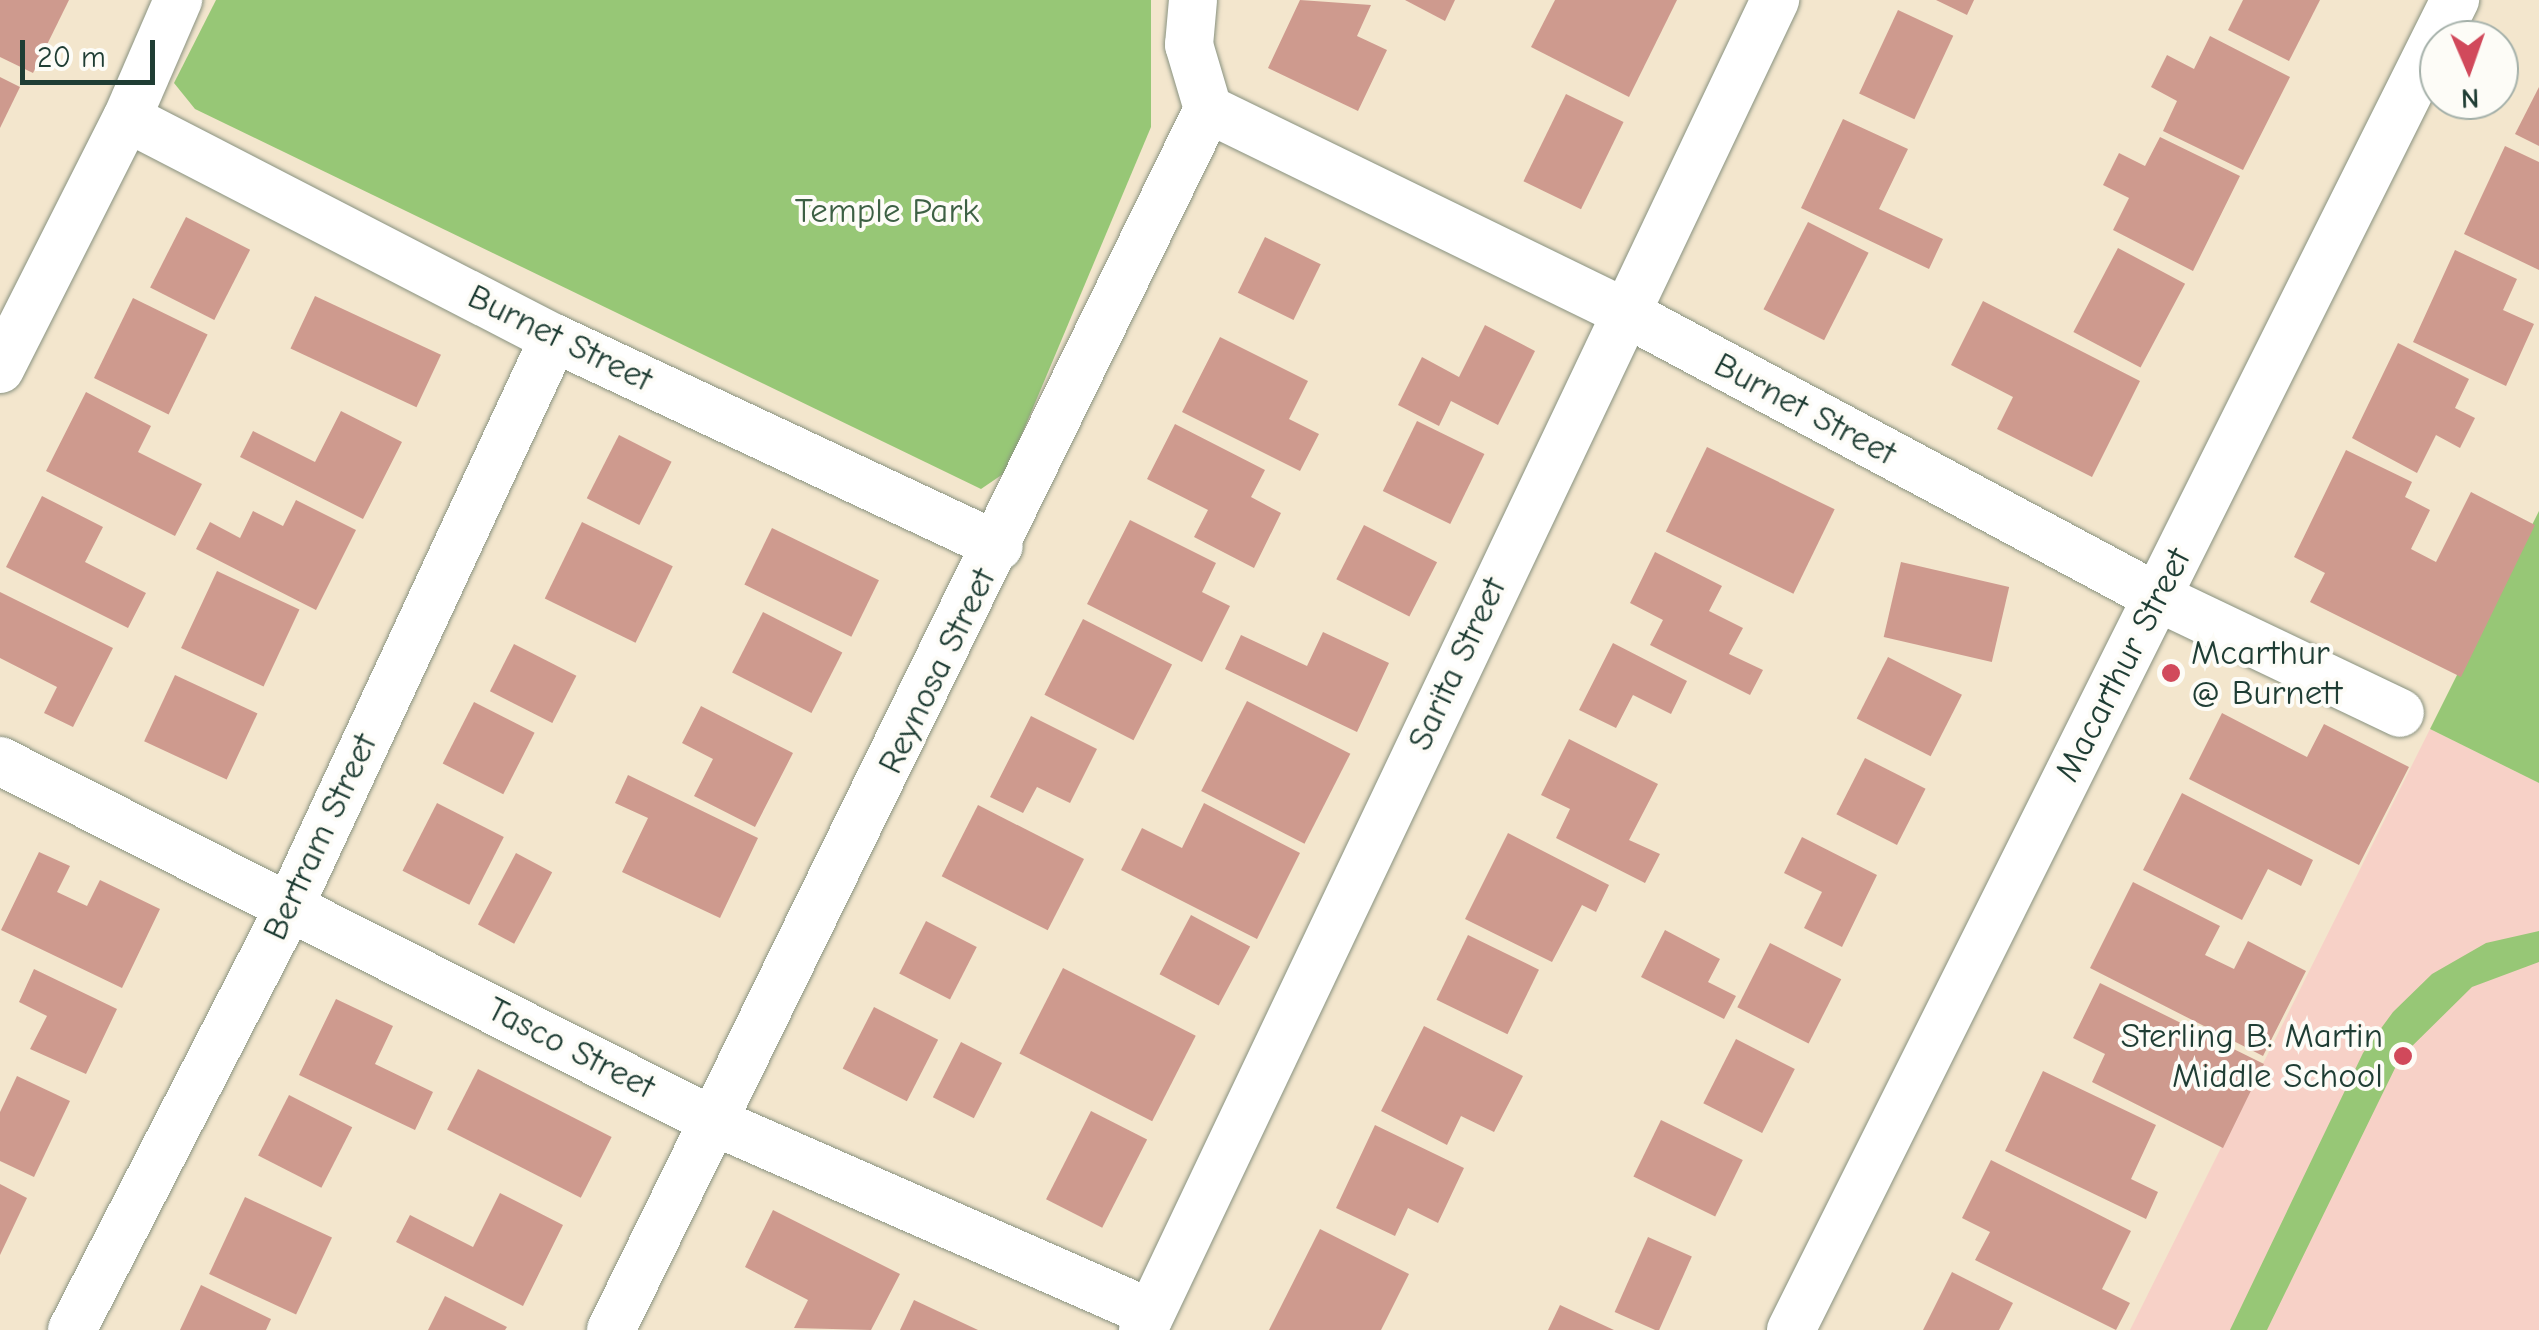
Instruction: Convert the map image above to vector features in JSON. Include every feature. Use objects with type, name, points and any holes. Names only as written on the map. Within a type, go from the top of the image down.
[{"type":"street","points":[[0,369],[126,118],[178,0]]},
{"type":"street","points":[[1193,0],[1188,45],[1208,109]]},
{"type":"street","name":"Sarita Street","points":[[1147,1322],[1624,312],[1776,0]]},
{"type":"street","name":"Macarthur Street","points":[[1792,1330],[2455,0]]},
{"type":"street","name":"Burnet Street","points":[[1208,109],[1624,312],[2157,597],[2400,713]]},
{"type":"street","name":"Reynosa Street","points":[[610,1330],[999,546],[1208,109]]},
{"type":"street","name":"Burnet Street","points":[[126,118],[554,338],[999,546]]},
{"type":"street","name":"Bertram Street","points":[[72,1330],[291,903],[554,338]]},
{"type":"street","name":"Tasco Street","points":[[0,761],[291,903],[713,1121],[1147,1322]]},
{"type":"shaded area","name":"Sterling B. Martin Middle School","points":[[2430,729],[2539,783],[2539,1330],[2130,1330]]},
{"type":"green space","name":"Temple Park","points":[[216,0],[1151,0],[1151,127],[1006,472],[981,489],[195,109],[174,83]]},
{"type":"green space","points":[[2539,511],[2539,783],[2430,729]]},
{"type":"green space","points":[[2539,931],[2539,962],[2472,987],[2400,1058],[2267,1330],[2230,1330],[2363,1053],[2393,1012],[2432,974],[2486,943]]},
{"type":"building","points":[[0,0],[69,0],[33,73],[0,57]]},
{"type":"building","points":[[1300,0],[1371,5],[1357,36],[1387,50],[1358,111],[1268,68]]},
{"type":"building","points":[[1405,0],[1455,0],[1445,21]]},
{"type":"building","points":[[1555,0],[1677,0],[1629,97],[1531,47]]},
{"type":"building","points":[[1936,0],[1974,0],[1967,15]]},
{"type":"building","points":[[2243,0],[2320,0],[2289,61],[2228,30]]},
{"type":"building","points":[[1898,10],[1953,36],[1914,119],[1859,93]]},
{"type":"building","points":[[2210,36],[2290,77],[2243,170],[2163,131],[2177,101],[2151,87],[2167,55],[2194,69]]},
{"type":"building","points":[[0,77],[20,87],[0,128]]},
{"type":"building","points":[[2539,87],[2539,146],[2515,134]]},
{"type":"building","points":[[1566,94],[1624,122],[1581,209],[1523,181]]},
{"type":"building","points":[[1843,119],[1908,149],[1879,209],[1943,239],[1929,269],[1801,208]]},
{"type":"building","points":[[2160,137],[2240,176],[2193,271],[2113,230],[2129,198],[2103,185],[2119,153],[2145,166]]},
{"type":"building","points":[[2505,146],[2539,162],[2539,270],[2464,234]]},
{"type":"building","points":[[186,217],[250,250],[214,320],[150,287]]},
{"type":"building","points":[[1808,222],[1869,253],[1824,340],[1764,309]]},
{"type":"building","points":[[1265,237],[1321,264],[1294,320],[1238,293]]},
{"type":"building","points":[[2118,248],[2185,284],[2141,368],[2073,332]]},
{"type":"building","points":[[2455,250],[2517,279],[2503,310],[2534,324],[2506,386],[2413,342]]},
{"type":"building","points":[[315,296],[441,355],[416,407],[290,349]]},
{"type":"building","points":[[133,298],[208,334],[169,414],[94,378]]},
{"type":"building","points":[[1983,301],[2140,381],[2092,477],[1997,429],[2013,397],[1951,365]]},
{"type":"building","points":[[1485,325],[1535,351],[1498,425],[1451,401],[1439,426],[1398,405],[1422,357],[1459,377]]},
{"type":"building","points":[[1220,337],[1308,381],[1289,419],[1319,434],[1300,471],[1182,412]]},
{"type":"building","points":[[2398,343],[2469,379],[2455,408],[2475,418],[2460,448],[2436,435],[2417,473],[2352,438]]},
{"type":"building","points":[[86,392],[151,426],[138,452],[202,484],[175,536],[46,471]]},
{"type":"building","points":[[341,411],[402,442],[363,519],[240,457],[253,431],[315,462]]},
{"type":"building","points":[[1417,421],[1484,454],[1450,524],[1383,491]]},
{"type":"building","points":[[1175,424],[1265,470],[1251,497],[1281,513],[1254,568],[1194,537],[1208,510],[1147,479]]},
{"type":"building","points":[[619,435],[672,462],[639,525],[587,498]]},
{"type":"building","points":[[1707,447],[1835,509],[1793,594],[1666,531]]},
{"type":"building","points":[[2346,450],[2412,482],[2405,497],[2430,510],[2411,549],[2436,562],[2471,492],[2535,525],[2461,677],[2310,602],[2325,573],[2294,557]]},
{"type":"building","points":[[42,496],[103,527],[85,562],[146,593],[128,628],[6,567]]},
{"type":"building","points":[[296,500],[356,530],[316,610],[196,549],[210,522],[240,538],[253,511],[283,526]]},
{"type":"building","points":[[1130,520],[1216,563],[1202,592],[1230,606],[1202,662],[1087,604]]},
{"type":"building","points":[[582,522],[673,566],[636,643],[545,598]]},
{"type":"building","points":[[1364,525],[1437,562],[1409,617],[1336,579]]},
{"type":"building","points":[[772,528],[879,580],[851,637],[744,585]]},
{"type":"building","points":[[1655,552],[1722,586],[1709,611],[1743,628],[1729,654],[1763,670],[1750,695],[1650,645],[1663,620],[1630,603]]},
{"type":"building","points":[[1901,562],[2009,587],[1992,662],[1884,637]]},
{"type":"building","points":[[217,571],[299,609],[264,686],[181,648]]},
{"type":"building","points":[[0,592],[113,648],[73,727],[44,713],[57,687],[0,658]]},
{"type":"building","points":[[763,612],[842,652],[811,713],[732,673]]},
{"type":"building","points":[[1083,619],[1172,664],[1134,740],[1044,695]]},
{"type":"building","points":[[1323,632],[1389,663],[1357,732],[1225,669],[1241,635],[1307,666]]},
{"type":"building","points":[[1613,643],[1687,681],[1671,714],[1633,695],[1616,728],[1579,710]]},
{"type":"building","points":[[514,644],[576,676],[552,723],[490,691]]},
{"type":"building","points":[[1888,657],[1962,695],[1931,756],[1857,718]]},
{"type":"building","points":[[175,675],[257,713],[227,780],[144,741]]},
{"type":"building","points":[[1247,701],[1350,754],[1305,844],[1201,791]]},
{"type":"building","points":[[474,702],[535,733],[503,794],[443,763]]},
{"type":"building","points":[[701,706],[793,753],[755,827],[694,796],[713,759],[682,743]]},
{"type":"building","points":[[2222,713],[2307,757],[2324,724],[2409,767],[2359,865],[2189,779]]},
{"type":"building","points":[[1031,716],[1097,749],[1070,803],[1037,787],[1023,813],[990,797]]},
{"type":"building","points":[[1569,739],[1658,784],[1629,840],[1660,854],[1645,883],[1556,838],[1570,809],[1541,795]]},
{"type":"building","points":[[1865,758],[1926,789],[1897,845],[1836,814]]},
{"type":"building","points":[[628,775],[758,838],[720,918],[622,872],[648,818],[615,803]]},
{"type":"building","points":[[2182,793],[2313,860],[2301,886],[2268,869],[2242,920],[2143,870]]},
{"type":"building","points":[[437,803],[504,837],[469,905],[402,871]]},
{"type":"building","points":[[1204,803],[1300,853],[1257,939],[1121,870],[1142,828],[1182,848]]},
{"type":"building","points":[[978,805],[1084,859],[1048,930],[942,876]]},
{"type":"building","points":[[1508,833],[1609,885],[1596,912],[1582,905],[1552,962],[1465,919]]},
{"type":"building","points":[[1802,837],[1877,875],[1842,947],[1804,928],[1822,892],[1784,873]]},
{"type":"building","points":[[39,852],[70,866],[57,892],[87,906],[100,880],[160,909],[122,988],[1,930]]},
{"type":"building","points":[[516,853],[552,872],[514,944],[478,925]]},
{"type":"building","points":[[2133,882],[2220,926],[2205,955],[2234,969],[2248,941],[2306,971],[2263,1056],[2090,968]]},
{"type":"building","points":[[1191,915],[1250,946],[1219,1006],[1160,974]]},
{"type":"building","points":[[926,921],[977,947],[950,999],[899,974]]},
{"type":"building","points":[[1665,930],[1720,959],[1708,982],[1736,996],[1724,1019],[1641,977]]},
{"type":"building","points":[[1468,935],[1539,970],[1507,1034],[1436,1000]]},
{"type":"building","points":[[1770,943],[1841,979],[1809,1043],[1737,1007]]},
{"type":"building","points":[[1063,968],[1196,1036],[1152,1121],[1019,1054]]},
{"type":"building","points":[[34,969],[117,1009],[86,1074],[30,1049],[47,1016],[19,1002]]},
{"type":"building","points":[[2100,983],[2264,1064],[2223,1148],[2092,1082],[2105,1054],[2073,1038]]},
{"type":"building","points":[[336,999],[393,1026],[375,1064],[433,1092],[415,1130],[299,1075]]},
{"type":"building","points":[[874,1007],[938,1040],[907,1101],[843,1068]]},
{"type":"building","points":[[1424,1026],[1523,1076],[1494,1132],[1461,1116],[1447,1145],[1381,1111]]},
{"type":"building","points":[[1736,1039],[1795,1069],[1762,1133],[1703,1103]]},
{"type":"building","points":[[961,1042],[1002,1063],[974,1118],[933,1097]]},
{"type":"building","points":[[478,1069],[612,1137],[581,1198],[447,1130]]},
{"type":"building","points":[[2043,1071],[2156,1125],[2131,1179],[2158,1192],[2146,1219],[2005,1151]]},
{"type":"building","points":[[17,1076],[70,1101],[34,1177],[0,1161],[0,1112]]},
{"type":"building","points":[[289,1095],[352,1127],[321,1188],[258,1156]]},
{"type":"building","points":[[1091,1111],[1147,1140],[1102,1228],[1046,1199]]},
{"type":"building","points":[[1661,1120],[1743,1160],[1715,1217],[1633,1177]]},
{"type":"building","points":[[1375,1125],[1464,1168],[1438,1223],[1408,1208],[1395,1236],[1336,1208]]},
{"type":"building","points":[[1991,1160],[2131,1231],[2102,1289],[2130,1303],[2116,1330],[1975,1260],[1990,1232],[1962,1218]]},
{"type":"building","points":[[0,1184],[27,1198],[0,1255]]},
{"type":"building","points":[[500,1193],[563,1225],[523,1306],[396,1242],[410,1215],[473,1247]]},
{"type":"building","points":[[245,1197],[332,1238],[296,1315],[209,1274]]},
{"type":"building","points":[[773,1210],[900,1274],[871,1330],[794,1328],[808,1300],[745,1267]]},
{"type":"building","points":[[1320,1229],[1409,1274],[1381,1330],[1269,1330]]},
{"type":"building","points":[[1648,1237],[1692,1257],[1659,1330],[1615,1312]]},
{"type":"building","points":[[1952,1272],[2013,1303],[1999,1330],[1923,1330]]},
{"type":"building","points":[[201,1285],[271,1319],[266,1330],[180,1330]]},
{"type":"building","points":[[445,1296],[507,1327],[428,1330]]},
{"type":"building","points":[[914,1300],[978,1330],[900,1330]]},
{"type":"building","points":[[1560,1305],[1614,1330],[1548,1330]]},
{"type":"place","name":"Mcarthur @ Burnett","points":[[2171,673]]},
{"type":"place","name":"Sterling B. Martin Middle School","points":[[2403,1056]]}]
